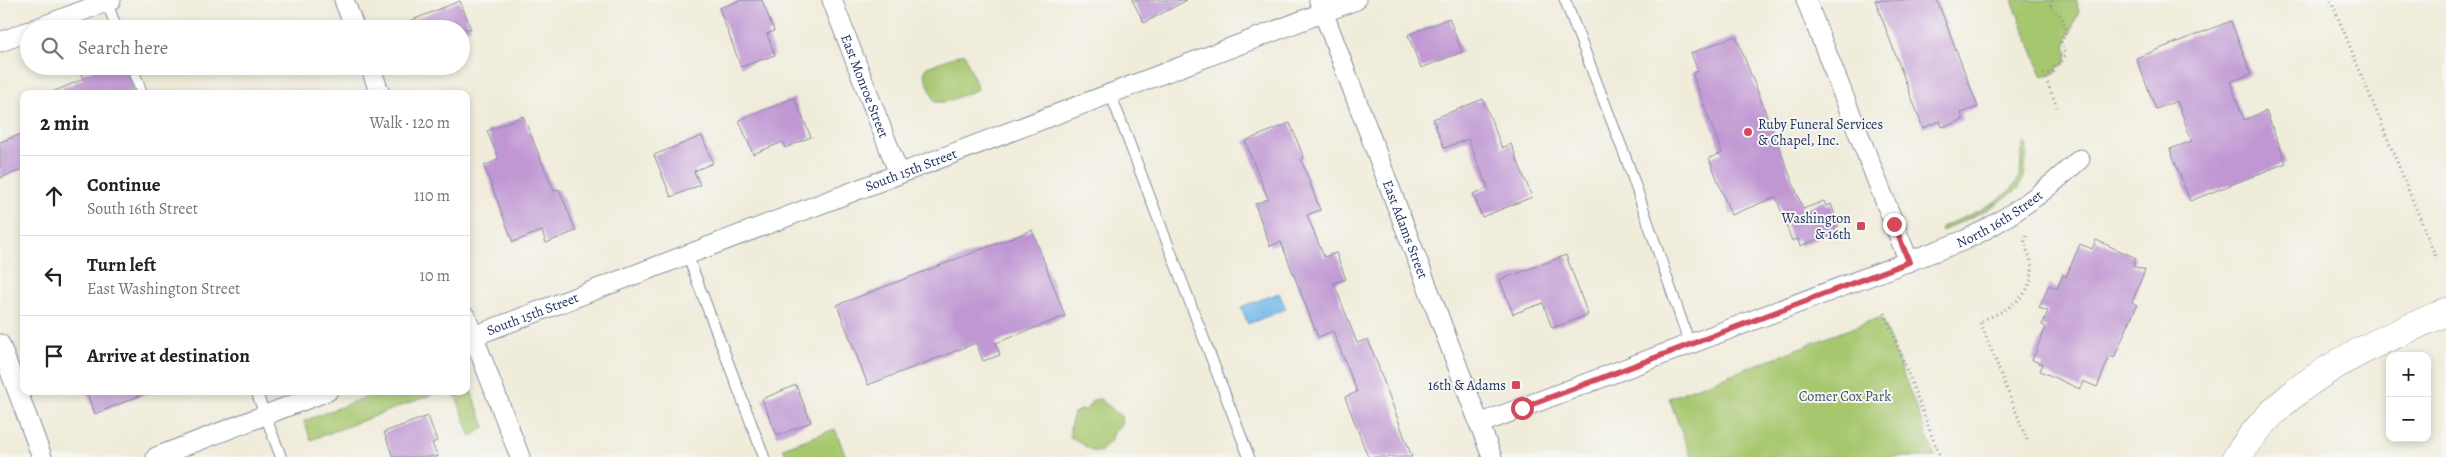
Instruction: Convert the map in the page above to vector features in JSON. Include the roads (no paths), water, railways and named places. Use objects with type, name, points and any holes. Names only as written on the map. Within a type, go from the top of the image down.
[{"type":"street","points":[[58,20],[108,0]]},
{"type":"street","points":[[344,0],[352,20]]},
{"type":"street","name":"East Monroe Street","points":[[832,0],[899,174]]},
{"type":"street","name":"South 15th Street","points":[[470,337],[1111,95],[1321,6],[1356,0]]},
{"type":"street","points":[[1806,0],[1909,262]]},
{"type":"street","name":"East Adams Street","points":[[1321,6],[1492,457]]},
{"type":"street","points":[[0,42],[20,34]]},
{"type":"street","points":[[373,75],[379,90]]},
{"type":"street","name":"North 16th Street","points":[[1480,424],[1909,262],[1996,225],[2045,191],[2080,160]]},
{"type":"street","points":[[2237,457],[2268,418],[2310,379],[2337,362],[2446,312]]},
{"type":"street","points":[[470,337],[520,457]]},
{"type":"street","points":[[0,344],[42,457]]},
{"type":"street","points":[[156,457],[318,395]]},
{"type":"lane","points":[[108,0],[114,20]]},
{"type":"lane","points":[[1564,0],[1627,161],[1690,345]]},
{"type":"lane","points":[[135,75],[141,90]]},
{"type":"lane","points":[[1111,95],[1249,457]]},
{"type":"lane","points":[[687,254],[764,457]]},
{"type":"lane","points":[[258,395],[281,457]]},
{"type":"water","points":[[1279,293],[1286,309],[1248,324],[1241,307]]},
{"type":"place","name":"Ruby Funeral Services & Chapel, Inc.","points":[[1748,132]]},
{"type":"place","name":"Washington & 16th","points":[[1861,226]]},
{"type":"place","name":"16th & Adams","points":[[1516,385]]},
{"type":"park label","name":"Comer Cox Park","points":[[1845,396]]}]
